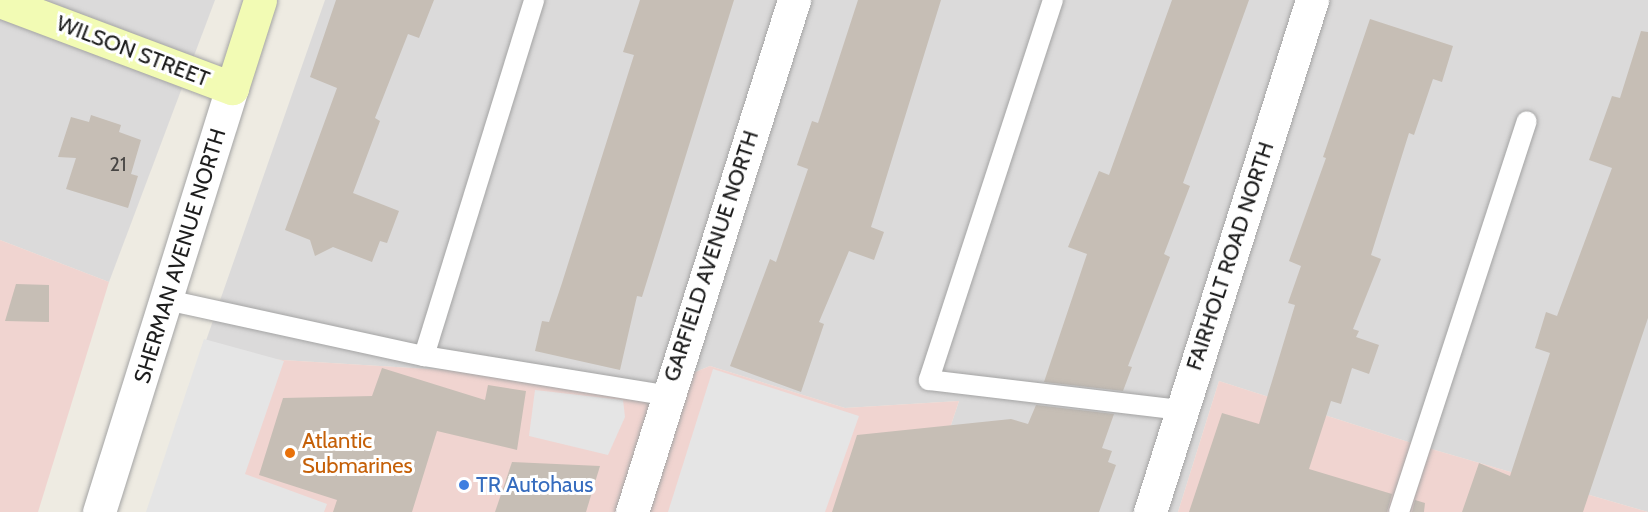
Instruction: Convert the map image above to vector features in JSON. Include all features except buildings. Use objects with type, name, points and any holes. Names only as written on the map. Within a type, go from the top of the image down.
[{"type":"main road","name":"SHERMAN AVENUE NORTH","points":[[232,88],[260,0]]},
{"type":"main road","name":"WILSON STREET","points":[[0,1],[232,88]]},
{"type":"street","name":"GARFIELD AVENUE NORTH","points":[[632,512],[666,395],[794,0]]},
{"type":"street","name":"FAIRHOLT ROAD NORTH","points":[[1150,512],[1180,410],[1312,0]]},
{"type":"street","name":"SHERMAN AVENUE NORTH","points":[[99,512],[232,88]]},
{"type":"lane","points":[[424,356],[534,0]]},
{"type":"lane","points":[[1053,0],[929,380],[1180,410]]},
{"type":"lane","points":[[1399,512],[1527,121]]},
{"type":"lane","points":[[167,300],[424,356],[666,395]]},
{"type":"shaded area","points":[[0,0],[215,0],[109,282],[0,240]]},
{"type":"shaded area","points":[[325,0],[1648,0],[1648,512],[1421,446],[1219,381],[1178,512],[922,512],[959,401],[845,408],[710,366],[632,398],[510,374],[201,355]]},
{"type":"shaded area","points":[[0,240],[109,282],[38,512],[0,512]]},
{"type":"shaded area","points":[[204,339],[284,361],[245,474],[327,504],[324,512],[146,512]]},
{"type":"shaded area","points":[[201,355],[510,374],[632,398],[710,366],[845,408],[959,401],[922,512],[154,512]]},
{"type":"shaded area","points":[[713,369],[859,416],[825,512],[668,512]]},
{"type":"shaded area","points":[[1219,381],[1421,446],[1648,512],[1178,512]]},
{"type":"shaded area","points":[[535,390],[623,400],[625,417],[608,455],[529,436]]},
{"type":"place","name":"Atlantic Submarines","points":[[290,453]]},
{"type":"place","name":"TR Autohaus","points":[[464,485]]}]
